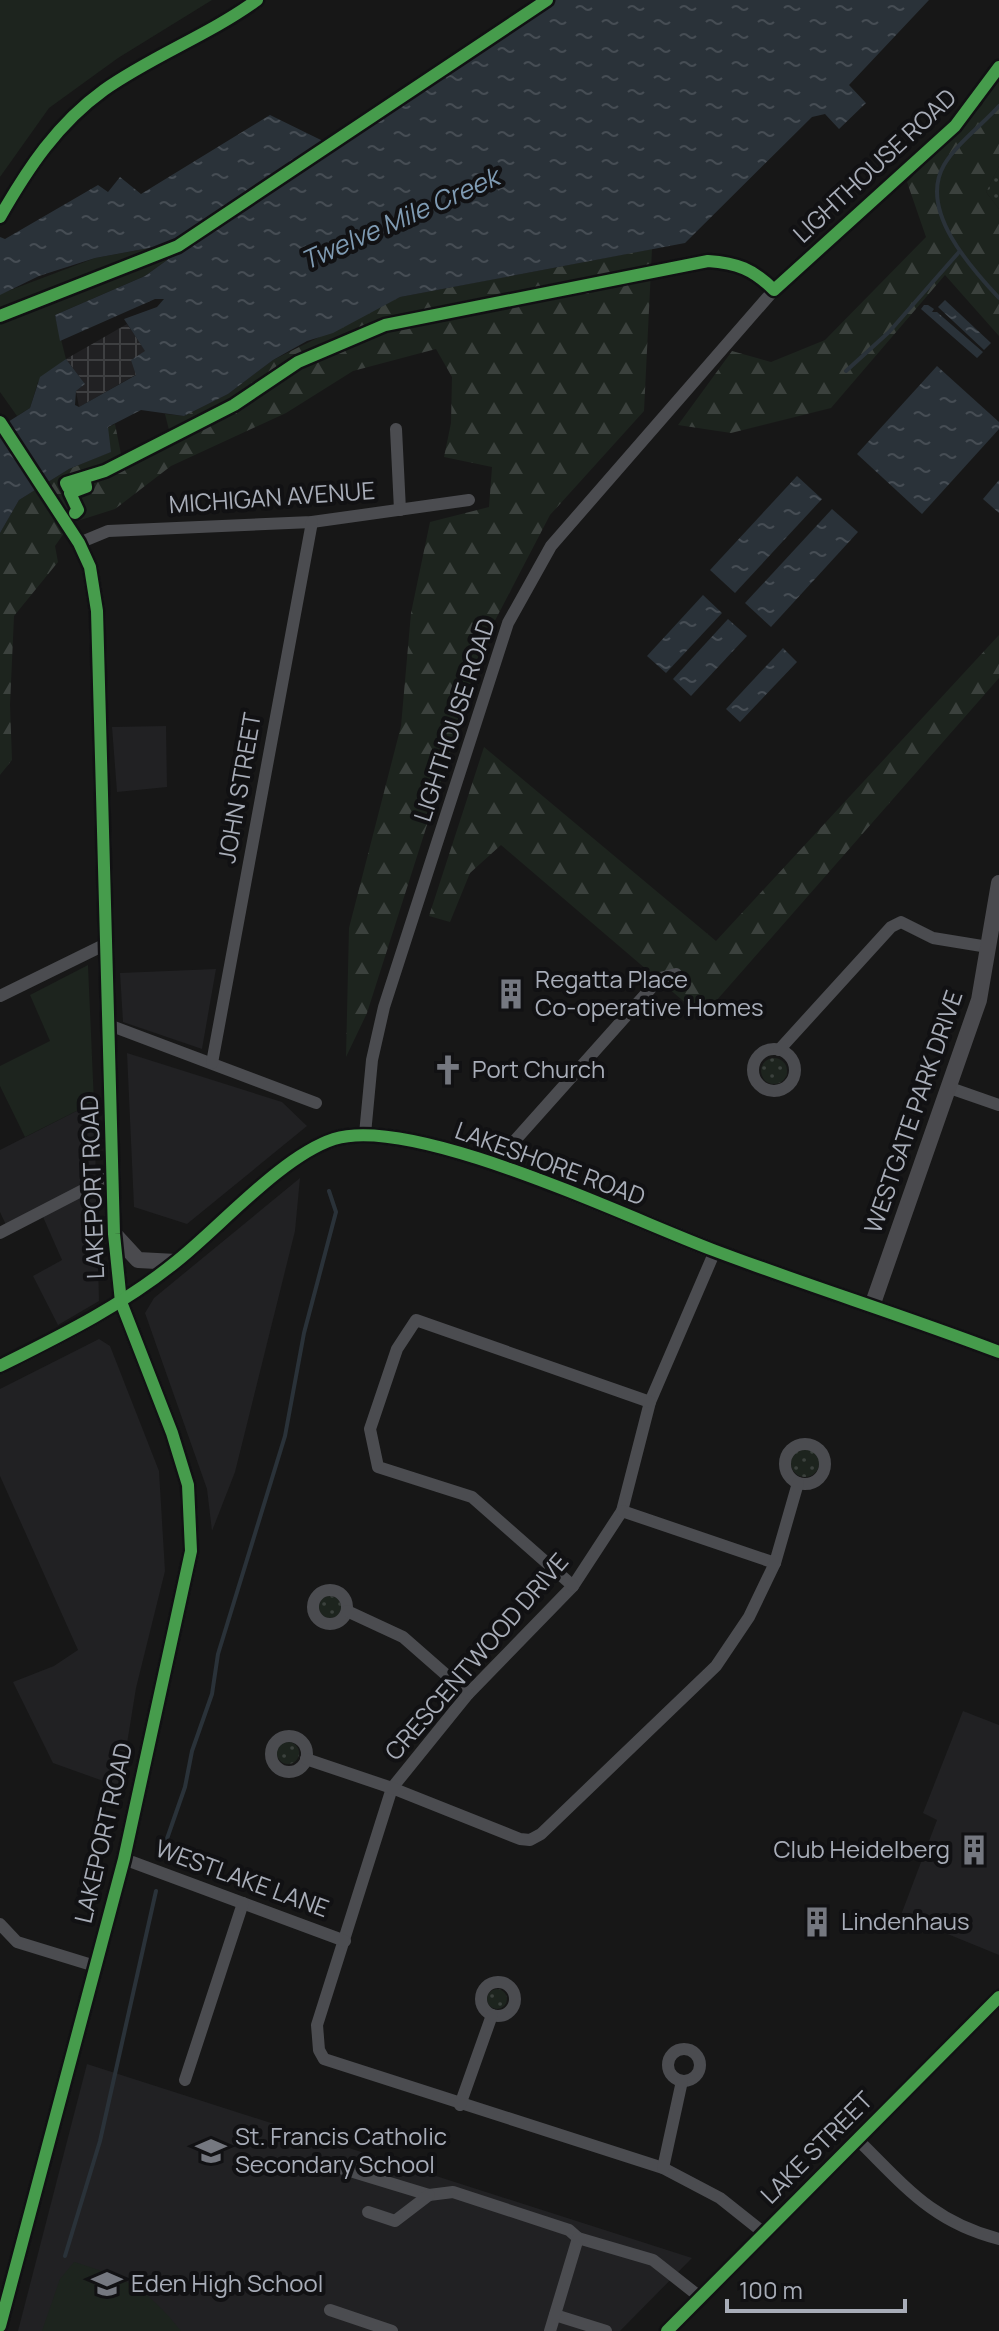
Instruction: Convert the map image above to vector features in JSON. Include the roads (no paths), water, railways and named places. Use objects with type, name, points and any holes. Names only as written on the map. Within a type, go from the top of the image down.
[{"type":"main road","points":[[0,217],[34,158],[66,122],[105,90],[257,0]]},
{"type":"main road","name":"LAKEPORT ROAD","points":[[0,422],[52,497],[90,567],[97,611],[114,1234],[121,1302],[176,1443],[188,1485],[192,1518],[186,1578],[124,1859],[0,2326]]},
{"type":"main road","name":"WESTGATE PARK DRIVE","points":[[872,1306],[979,1000],[999,883]]},
{"type":"main road","name":"LAKESHORE ROAD","points":[[0,1366],[121,1302],[176,1262],[304,1152],[335,1139],[365,1134],[427,1143],[494,1164],[715,1251],[999,1352]]},
{"type":"main road","points":[[114,1234],[138,1260],[176,1262]]},
{"type":"main road","name":"LAKE STREET","points":[[667,2331],[999,1997]]},
{"type":"street","name":"LIGHTHOUSE ROAD","points":[[365,1134],[372,1060],[384,1007],[508,623],[551,546],[774,290],[955,126],[999,67]]},
{"type":"street","points":[[396,429],[400,510]]},
{"type":"street","name":"MICHIGAN AVENUE","points":[[79,543],[108,531],[312,522],[469,500]]},
{"type":"street","name":"JOHN STREET","points":[[212,1063],[312,522]]},
{"type":"street","points":[[779,1050],[891,927],[901,922],[933,938],[988,947]]},
{"type":"street","points":[[0,996],[106,944]]},
{"type":"street","points":[[494,1164],[660,978],[676,974]]},
{"type":"street","points":[[109,1025],[316,1103]]},
{"type":"street","points":[[950,1088],[999,1105]]},
{"type":"street","points":[[2,1229],[114,1174]]},
{"type":"street","name":"CRESCENTWOOD DRIVE","points":[[715,1251],[650,1402],[622,1511],[573,1586],[468,1694],[392,1788],[317,2025],[319,2050],[324,2059],[663,2168],[720,2198],[764,2233]]},
{"type":"street","points":[[573,1586],[472,1497],[378,1467],[370,1429],[397,1349],[416,1320],[650,1402]]},
{"type":"street","points":[[306,1759],[392,1788],[520,1839],[530,1840],[541,1834],[716,1666],[749,1617],[775,1563],[798,1483]]},
{"type":"street","points":[[622,1511],[775,1563]]},
{"type":"street","points":[[347,1611],[403,1637],[468,1694]]},
{"type":"street","name":"WESTLAKE LANE","points":[[124,1859],[345,1941]]},
{"type":"street","points":[[185,2080],[243,1903]]},
{"type":"street","points":[[0,1924],[17,1942],[95,1966]]},
{"type":"street","points":[[460,2105],[492,2015]]},
{"type":"street","points":[[663,2168],[682,2081]]},
{"type":"street","points":[[857,2139],[931,2211],[965,2230],[999,2239]]},
{"type":"street","points":[[337,2167],[429,2195],[453,2192],[569,2230],[578,2238],[653,2260],[700,2297]]},
{"type":"street","points":[[368,2212],[395,2221],[429,2195]]},
{"type":"street","points":[[550,2331],[578,2238]]},
{"type":"street","points":[[330,2310],[392,2331]]},
{"type":"street","points":[[555,2315],[606,2331]]},
{"type":"water","name":"Twelve Mile Creek","points":[[548,0],[929,0],[849,85],[866,103],[839,129],[825,114],[812,117],[685,243],[400,297],[333,333],[307,341],[273,360],[228,394],[184,416],[141,410],[108,427],[111,452],[69,469],[19,500],[0,533],[0,427],[30,408],[40,377],[66,359],[85,384],[76,391],[75,405],[79,407],[136,375],[131,360],[145,351],[124,319],[157,307],[164,299],[155,299],[60,341],[55,315],[145,276],[181,250],[176,243],[95,258],[39,276],[0,295],[0,237],[5,239],[98,185],[108,192],[120,177],[141,194],[270,115],[323,141],[330,138],[335,144]]},
{"type":"water","points":[[945,300],[991,343],[984,350],[938,307]]},
{"type":"water","points":[[924,305],[934,309],[932,312],[937,312],[983,352],[977,358],[921,309]]},
{"type":"water","points":[[937,366],[999,422],[999,429],[922,514],[857,454]]},
{"type":"water","points":[[797,476],[822,499],[735,593],[710,570]]},
{"type":"water","points":[[999,480],[999,513],[983,499]]},
{"type":"water","points":[[832,509],[858,532],[771,627],[745,603]]},
{"type":"water","points":[[703,595],[722,613],[666,673],[647,656]]},
{"type":"water","points":[[728,619],[747,636],[691,696],[673,679]]},
{"type":"water","points":[[783,648],[797,662],[740,722],[726,709]]},
{"type":"waterway","points":[[999,106],[949,157],[938,182],[938,201],[951,237],[962,255],[999,298]]},
{"type":"waterway","points":[[846,371],[889,332],[959,252]]},
{"type":"waterway","points":[[162,1853],[185,1787],[192,1751],[212,1694],[218,1654],[285,1436],[304,1333],[336,1212],[329,1191]]},
{"type":"waterway","points":[[65,2256],[100,2141],[156,1891]]},
{"type":"place","name":"Regatta Place Co-operative Homes","points":[[511,994]]},
{"type":"place","name":"Port Church","points":[[448,1070]]},
{"type":"place","name":"Club Heidelberg","points":[[974,1850]]},
{"type":"place","name":"Lindenhaus","points":[[817,1922]]},
{"type":"place","name":"St. Francis Catholic Secondary School","points":[[211,2151]]},
{"type":"place","name":"Eden High School","points":[[107,2284]]}]
